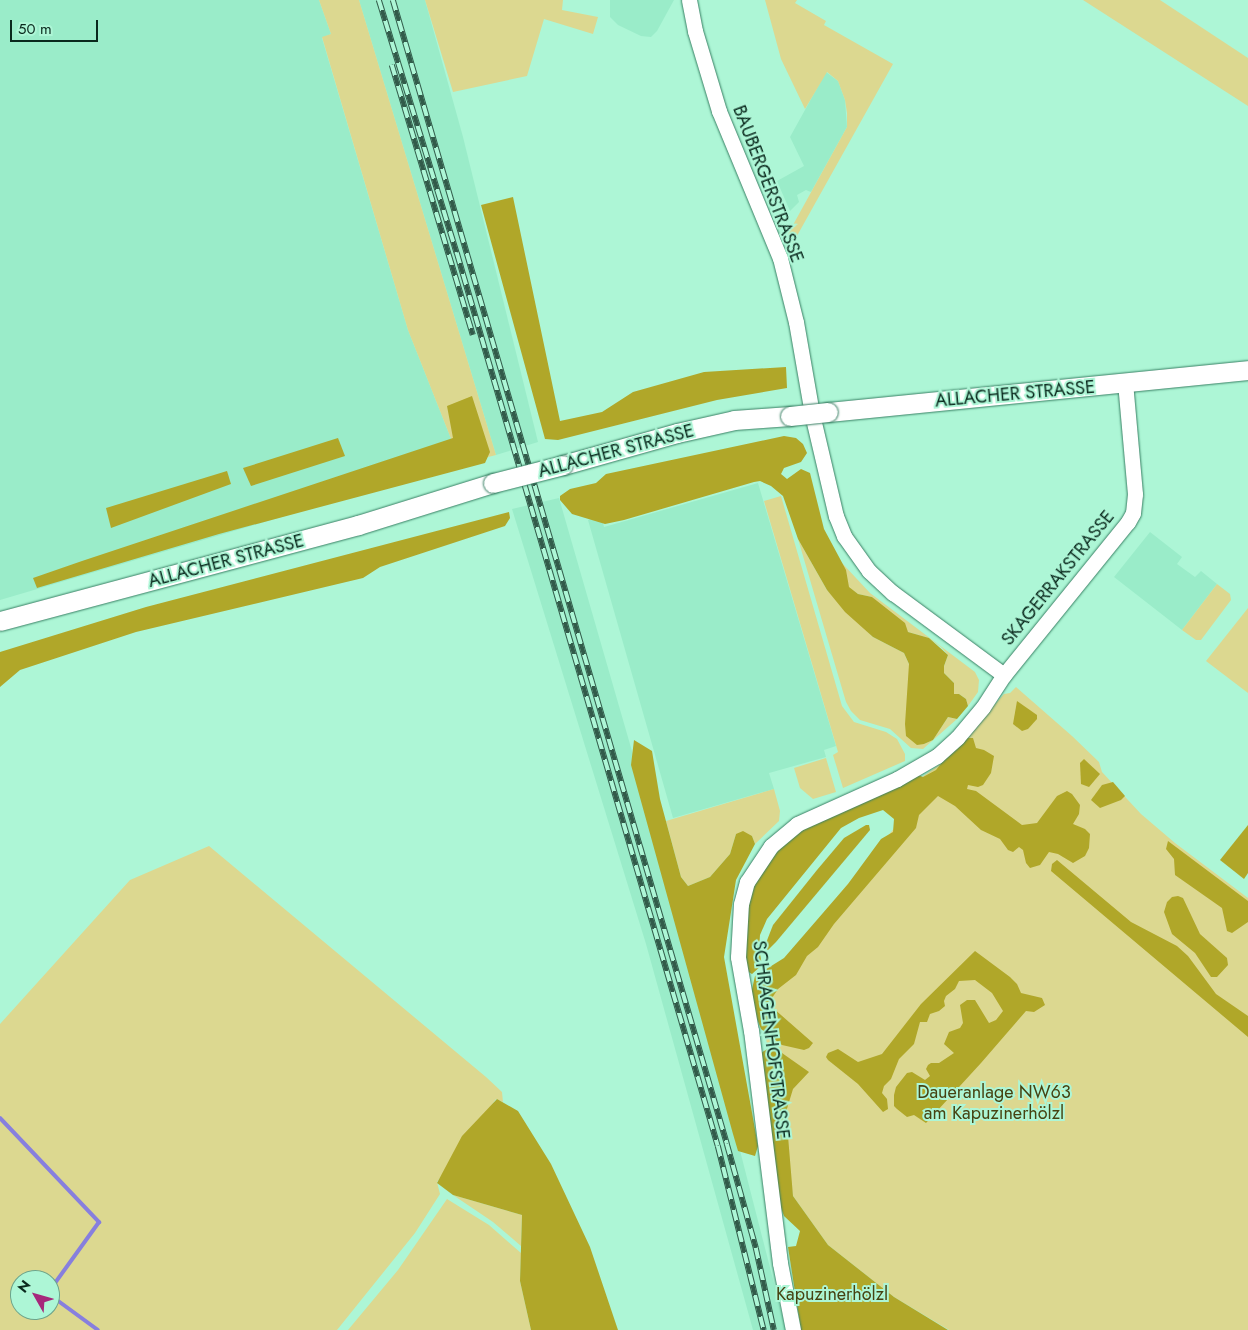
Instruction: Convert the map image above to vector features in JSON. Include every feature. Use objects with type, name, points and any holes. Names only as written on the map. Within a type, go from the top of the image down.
[{"type":"main road","name":"ALLACHER STRASSE","points":[[0,621],[358,525],[493,484],[676,433],[734,420],[1248,370]]},
{"type":"street","name":"BAUBERGERSTRASSE","points":[[689,0],[695,31],[719,111],[780,258],[820,413],[836,516],[853,551],[869,571],[893,593],[1004,675]]},
{"type":"street","name":"SKAGERRAKSTRASSE","points":[[1004,675],[1133,513],[1135,494],[1125,383]]},
{"type":"street","name":"SCHRAGENHOFSTRASSE","points":[[793,1330],[780,1263],[751,1032],[738,957],[740,904],[747,882],[771,846],[797,824],[897,779],[936,756],[957,738],[983,708],[1004,675]]},
{"type":"shaded area","points":[[0,0],[319,0],[331,34],[322,38],[408,330],[461,464],[0,600]]},
{"type":"shaded area","points":[[359,0],[425,0],[463,137],[538,442],[496,455]]},
{"type":"shaded area","points":[[610,0],[674,0],[657,31],[651,37],[641,36],[618,25],[610,17]]},
{"type":"shaded area","points":[[826,72],[838,81],[845,100],[847,127],[811,192],[806,190],[797,195],[799,202],[790,211],[777,181],[804,166],[790,137]]},
{"type":"shaded area","points":[[758,483],[836,746],[824,750],[826,757],[769,773],[774,789],[673,818],[588,520],[601,516],[604,527]]},
{"type":"shaded area","points":[[559,498],[683,928],[786,1330],[753,1330],[646,944],[512,509]]},
{"type":"shaded area","points":[[1150,532],[1182,557],[1177,564],[1195,577],[1201,571],[1217,584],[1182,630],[1114,577]]},
{"type":"green space","points":[[319,0],[359,0],[496,455],[461,464],[408,330],[322,37],[331,34]]},
{"type":"green space","points":[[425,0],[563,0],[562,10],[598,17],[593,34],[544,19],[527,76],[453,92]]},
{"type":"green space","points":[[765,0],[797,0],[795,3],[826,21],[824,25],[893,64],[793,243],[788,234],[847,127],[847,113],[845,100],[838,81],[827,72],[805,109],[781,59]]},
{"type":"green space","points":[[1083,0],[1160,0],[1248,58],[1248,106]]},
{"type":"green space","points":[[513,197],[560,421],[602,412],[633,392],[704,372],[786,367],[787,388],[717,400],[558,440],[545,439],[481,205]]},
{"type":"green space","points":[[472,396],[490,452],[485,463],[219,534],[37,588],[33,578],[453,438],[447,406]]},
{"type":"green space","points":[[784,436],[796,438],[803,444],[807,453],[801,462],[784,468],[781,474],[787,479],[801,469],[810,473],[824,529],[846,570],[849,587],[858,594],[872,597],[905,623],[908,632],[929,638],[948,655],[944,666],[944,673],[954,683],[954,694],[959,694],[966,699],[968,706],[957,719],[948,717],[933,740],[917,745],[906,736],[909,664],[904,653],[873,637],[845,612],[827,590],[798,539],[783,496],[771,486],[760,481],[754,482],[605,524],[572,514],[560,500],[560,496],[570,489],[596,483],[606,474]]},
{"type":"green space","points":[[338,438],[345,456],[251,486],[243,468]]},
{"type":"green space","points":[[227,471],[231,484],[111,528],[106,508]]},
{"type":"green space","points":[[781,496],[842,706],[854,722],[886,732],[897,739],[905,754],[905,761],[843,788],[833,755],[838,752],[764,501]]},
{"type":"green space","points":[[509,512],[510,518],[505,526],[380,567],[363,578],[136,632],[20,670],[0,687],[0,652],[146,607]]},
{"type":"green space","points":[[798,539],[827,590],[873,637],[904,653],[909,664],[909,685],[924,744],[933,740],[948,717],[957,719],[923,749],[911,748],[890,729],[860,720],[851,711],[846,702]]},
{"type":"green space","points":[[842,563],[870,593],[975,672],[979,680],[978,692],[968,706],[966,699],[959,694],[954,694],[952,690],[954,683],[944,673],[944,666],[948,655],[942,648],[929,638],[908,632],[872,597],[858,594],[848,587]]},
{"type":"green space","points":[[1217,584],[1230,594],[1231,600],[1201,640],[1196,640],[1182,630]]},
{"type":"green space","points":[[1248,608],[1248,693],[1206,661]]},
{"type":"green space","name":"Daueranlage NW63 am Kapuzinerhölzl","points":[[1016,687],[1099,762],[1102,772],[1141,814],[1175,843],[1248,898],[1248,1330],[949,1330],[894,1297],[828,1245],[793,1196],[758,992],[926,790],[922,777],[946,760],[1004,694],[1010,693]]},
{"type":"green space","points":[[1017,701],[1037,715],[1037,719],[1028,729],[1022,731],[1013,724]]},
{"type":"green space","points":[[973,738],[976,748],[994,756],[991,773],[983,785],[978,787],[968,785],[967,789],[976,791],[1022,825],[1037,823],[1057,796],[1067,791],[1072,794],[1080,805],[1079,814],[1073,824],[1085,829],[1090,834],[1089,848],[1085,856],[1073,863],[1058,854],[1049,852],[1040,865],[1030,868],[1026,863],[1023,850],[1019,847],[1013,852],[1008,850],[1000,839],[981,830],[955,806],[938,796],[919,815],[916,828],[834,924],[818,947],[807,956],[796,975],[778,989],[772,998],[773,1008],[813,1043],[804,1050],[782,1045],[761,1029],[755,1014],[750,998],[755,976],[784,958],[848,884],[881,839],[893,832],[894,819],[883,810],[859,818],[841,828],[767,919],[760,935],[759,948],[762,965],[752,974],[747,971],[742,932],[744,910],[758,873],[778,845],[795,831],[906,779],[918,775],[923,777],[936,770],[959,741]]},
{"type":"green space","points":[[634,740],[652,751],[660,799],[681,877],[688,886],[710,877],[730,854],[736,834],[743,831],[752,836],[755,844],[736,880],[724,957],[758,1146],[755,1156],[738,1151],[733,1134],[631,765]]},
{"type":"green space","points":[[826,758],[836,792],[813,799],[800,788],[794,768]]},
{"type":"green space","points":[[1084,759],[1100,774],[1089,787],[1081,784],[1080,763]]},
{"type":"green space","points":[[1113,782],[1125,796],[1121,800],[1100,808],[1091,800],[1102,785]]},
{"type":"green space","points":[[774,789],[780,811],[779,821],[755,844],[752,836],[736,834],[730,854],[710,877],[688,886],[681,877],[666,821]]},
{"type":"green space","points":[[869,825],[870,830],[776,942],[768,950],[766,949],[766,943],[773,925],[817,870],[844,838]]},
{"type":"green space","points":[[1248,825],[1248,873],[1244,879],[1220,860]]},
{"type":"green space","points":[[1168,841],[1248,901],[1248,922],[1232,933],[1227,931],[1222,908],[1175,875],[1174,859],[1166,849]]},
{"type":"green space","points":[[209,846],[486,1077],[502,1092],[503,1102],[496,1099],[437,1182],[440,1194],[415,1233],[337,1330],[0,1330],[0,1024],[130,880]]},
{"type":"green space","points":[[1057,860],[1131,922],[1177,946],[1188,956],[1216,994],[1248,1016],[1248,1037],[1051,871],[1052,864]]},
{"type":"green space","points":[[1178,896],[1183,898],[1200,934],[1227,958],[1228,965],[1217,977],[1211,977],[1195,953],[1172,934],[1164,912],[1167,902],[1172,897]]},
{"type":"green space","points":[[975,951],[1010,977],[1017,984],[1021,993],[1042,998],[1045,1005],[1034,1012],[1026,1011],[926,1123],[914,1115],[907,1117],[894,1106],[896,1087],[907,1073],[912,1072],[925,1080],[930,1076],[926,1069],[928,1065],[939,1063],[954,1053],[944,1044],[949,1032],[960,1028],[963,1023],[960,1005],[967,1000],[975,1000],[989,1023],[996,1020],[1003,1011],[992,993],[975,980],[959,981],[955,989],[946,996],[945,1006],[939,1011],[930,1014],[927,1022],[920,1022],[914,1044],[899,1059],[891,1079],[884,1086],[882,1093],[887,1099],[888,1109],[883,1112],[858,1084],[828,1060],[826,1057],[828,1053],[838,1049],[858,1062],[882,1054],[921,1004]]},
{"type":"green space","name":"Kapuzinerhölzl","points":[[772,1046],[809,1072],[793,1089],[786,1112],[793,1196],[828,1245],[894,1297],[948,1330],[801,1330],[788,1247],[796,1246],[800,1231],[784,1216],[778,1200],[761,1053]]},
{"type":"green space","points":[[497,1099],[518,1111],[551,1164],[590,1247],[618,1330],[531,1330],[520,1281],[522,1215],[453,1195],[437,1183],[462,1136]]},
{"type":"green space","points":[[453,1195],[522,1215],[521,1246],[493,1222]]},
{"type":"green space","points":[[447,1199],[489,1225],[521,1253],[520,1281],[531,1330],[348,1330],[398,1270]]},
{"type":"waterway","points":[[0,1118],[99,1222],[60,1276]]},
{"type":"waterway","points":[[60,1302],[98,1330]]},
{"type":"railway","points":[[379,0],[457,253],[718,1146],[764,1330]]},
{"type":"railway","points":[[393,0],[727,1144],[756,1248],[774,1330]]},
{"type":"railway","points":[[392,65],[473,335]]}]
